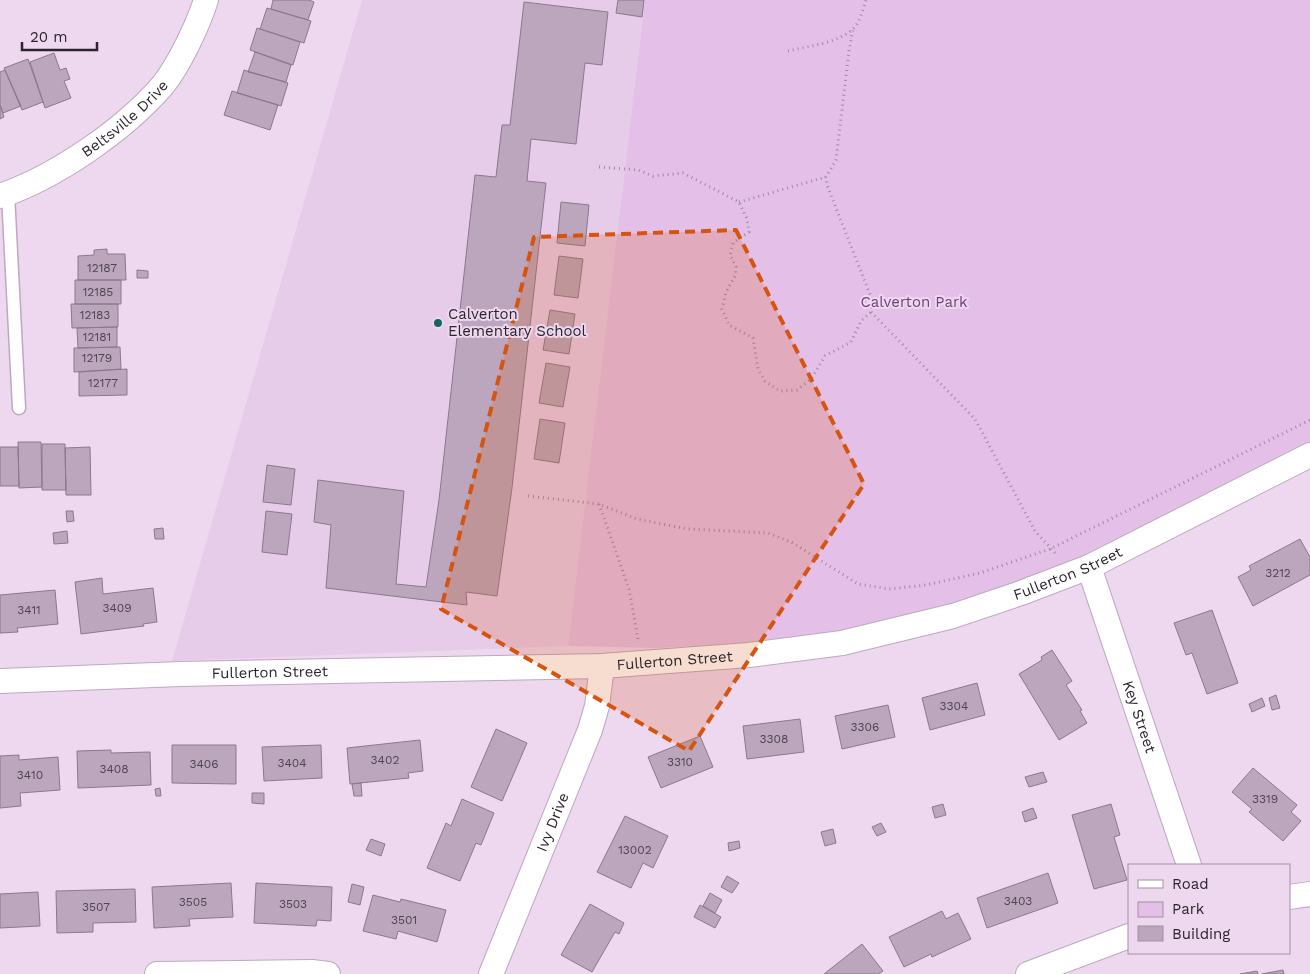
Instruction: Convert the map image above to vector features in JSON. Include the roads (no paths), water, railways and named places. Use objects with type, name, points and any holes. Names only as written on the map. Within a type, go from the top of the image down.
[{"type":"street","name":"Beltsville Drive","points":[[4,195],[62,167],[102,140],[131,116],[164,84],[202,14],[206,0]]},
{"type":"street","name":"Fullerton Street","points":[[0,681],[199,674],[602,666],[749,655],[842,643],[953,616],[1089,568],[1310,455]]},
{"type":"street","name":"Key Street","points":[[1089,568],[1189,864]]},
{"type":"street","name":"Ivy Drive","points":[[491,974],[590,730],[597,706],[602,666]]},
{"type":"street","points":[[1290,897],[1310,894]]},
{"type":"street","points":[[1028,974],[1128,936]]},
{"type":"street","points":[[156,974],[312,972],[328,974]]},
{"type":"lane","points":[[4,195],[19,408]]},
{"type":"place","name":"Calverton Elementary School","points":[[438,323]]},
{"type":"park label","name":"Calverton Park","points":[[914,302]]}]
